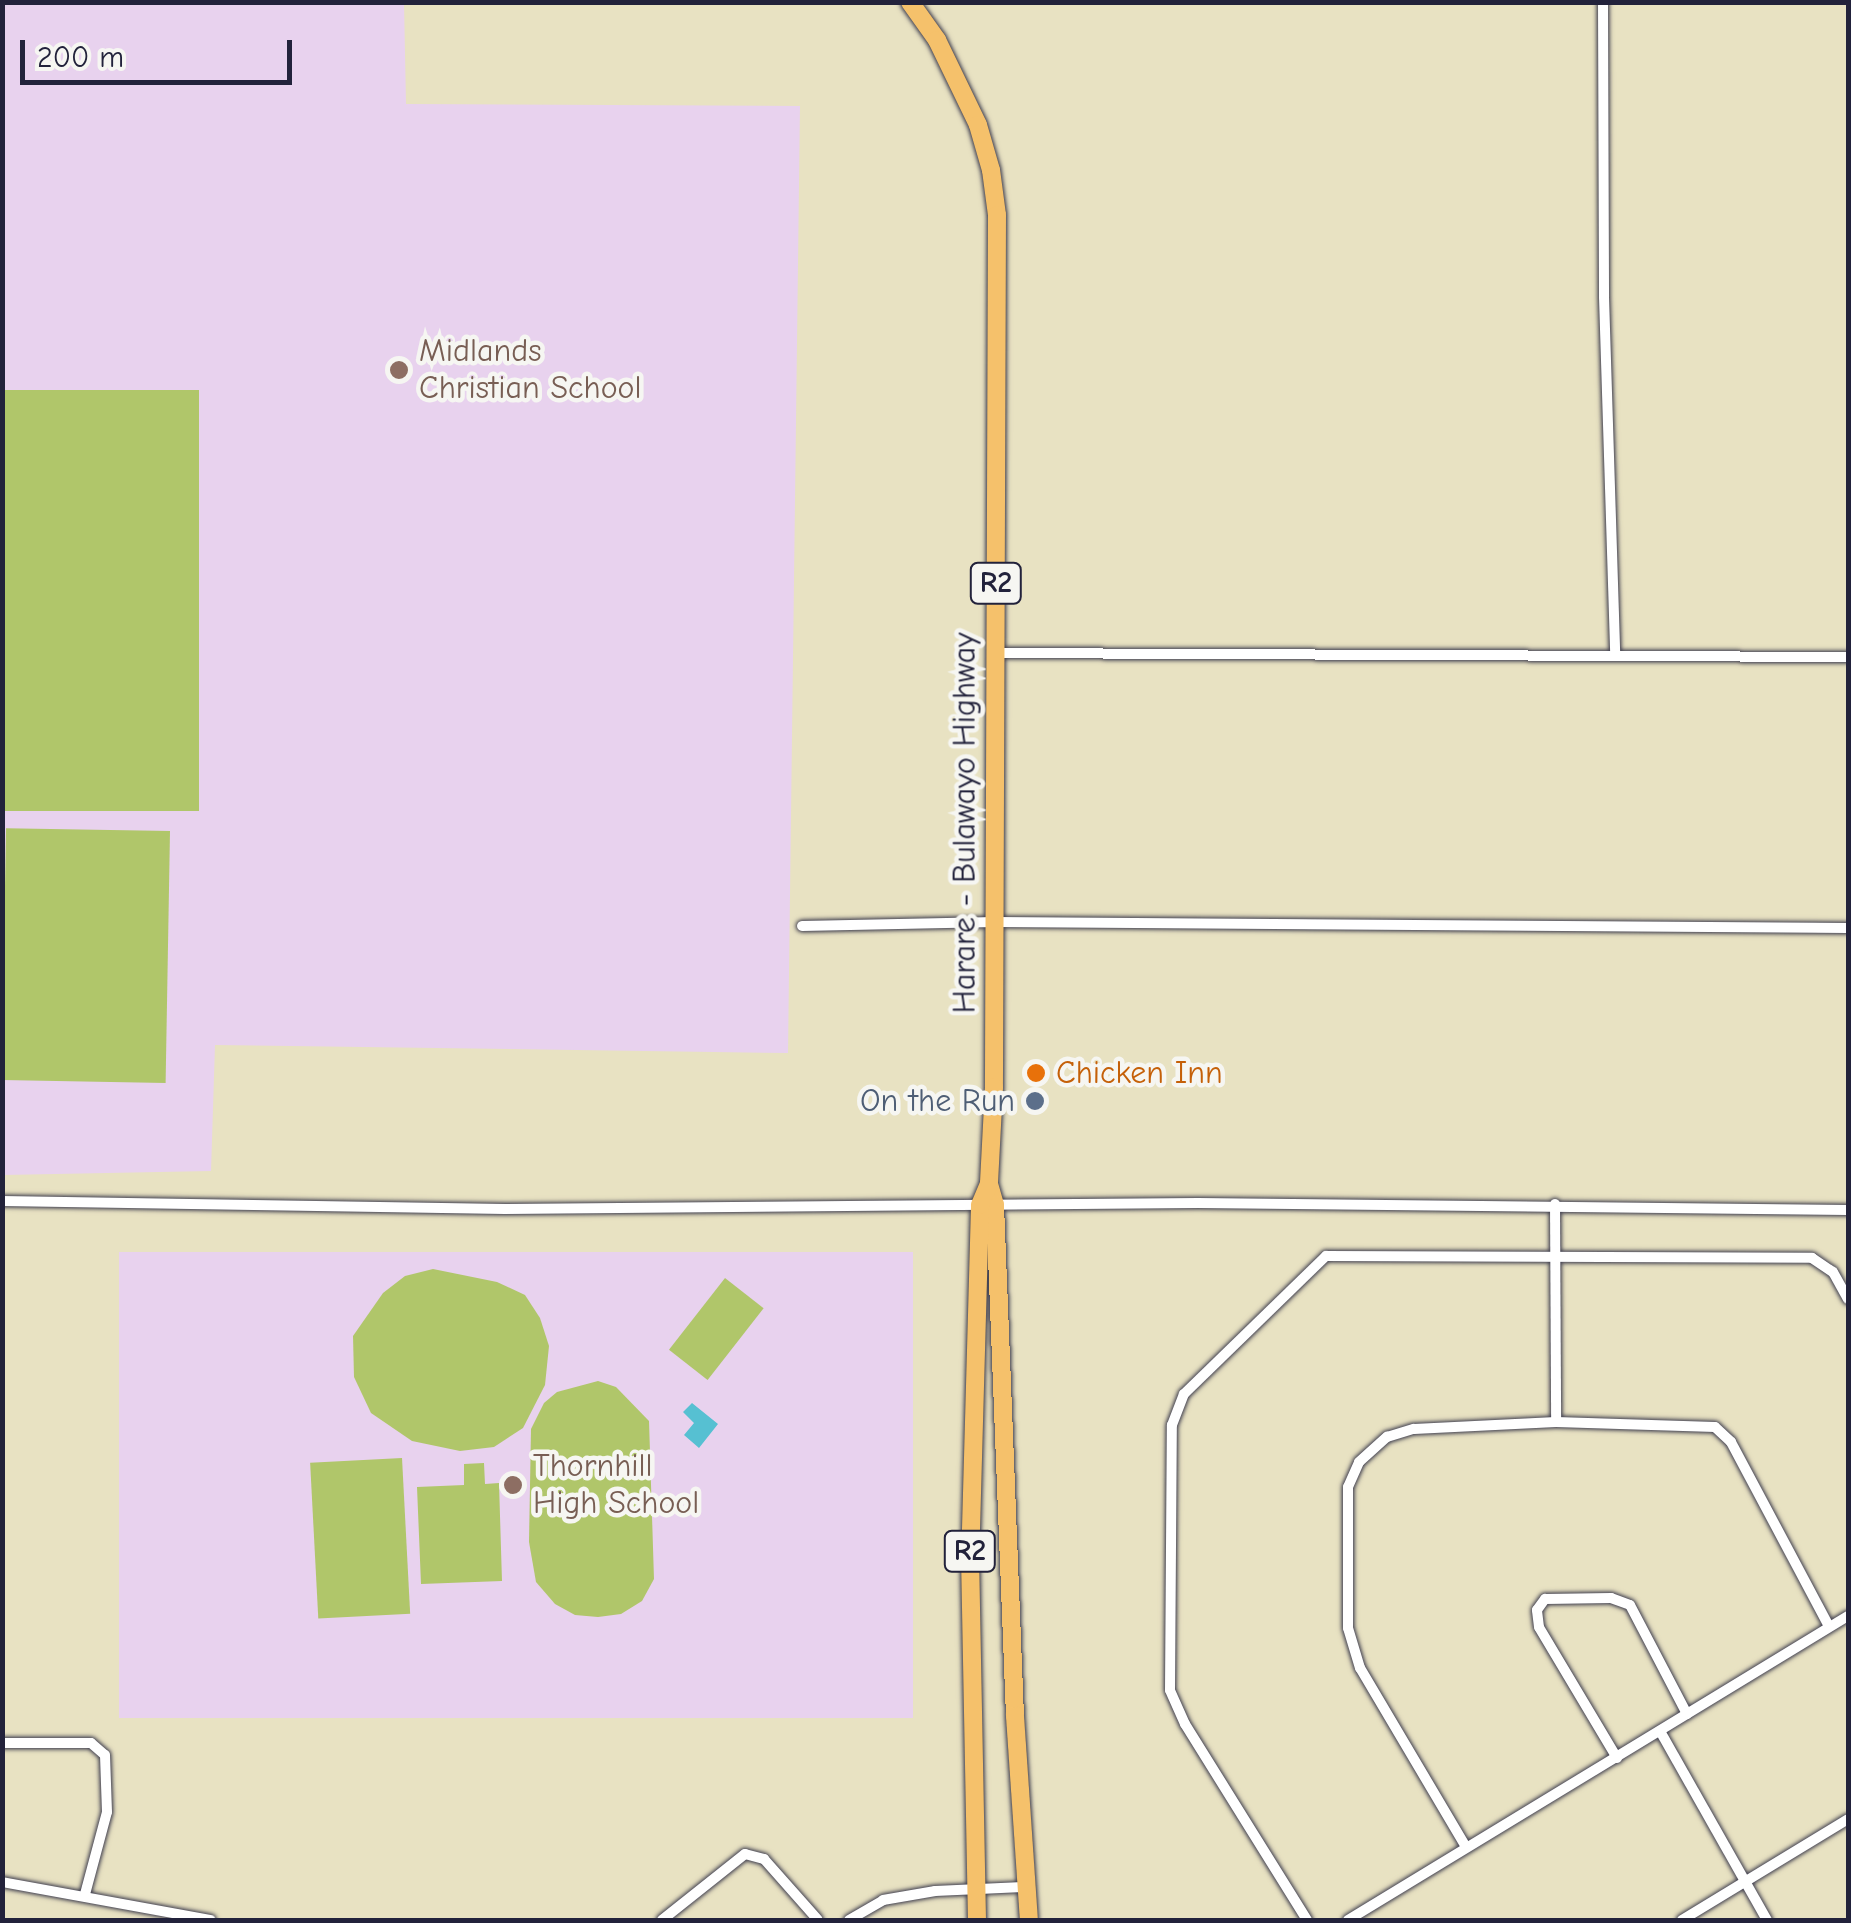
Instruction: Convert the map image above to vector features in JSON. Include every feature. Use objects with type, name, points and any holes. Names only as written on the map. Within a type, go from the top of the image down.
[{"type":"highway","name":"Harare - Bulawayo Highway","points":[[910,2],[954,72],[978,124],[992,170],[1000,280],[989,1184],[970,1565],[973,1890],[978,1920]]},
{"type":"highway","name":"Harare - Bulawayo Highway","points":[[988,1206],[1024,1887],[1029,1920]]},
{"type":"street","points":[[1603,2],[1604,297],[1615,655]]},
{"type":"street","points":[[996,652],[1848,656]]},
{"type":"street","points":[[802,926],[995,922],[1848,928]]},
{"type":"street","points":[[3,1201],[505,1210],[1554,1204],[1848,1210]]},
{"type":"street","points":[[1554,1204],[1556,1422]]},
{"type":"street","points":[[1307,1920],[1185,1724],[1170,1690],[1175,1407],[1326,1256],[1812,1258],[1832,1272],[1848,1299]]},
{"type":"street","points":[[1466,1847],[1353,1650],[1345,1602],[1348,1487],[1358,1462],[1386,1437],[1399,1432],[1556,1422],[1704,1424],[1723,1434],[1829,1626]]},
{"type":"street","points":[[1617,1758],[1538,1627],[1537,1610],[1545,1599],[1611,1598],[1630,1605],[1688,1714]]},
{"type":"street","points":[[1348,1920],[1848,1616]]},
{"type":"street","points":[[1660,1731],[1767,1920]]},
{"type":"street","points":[[2,1742],[92,1743],[105,1755],[109,1780],[107,1812],[85,1894]]},
{"type":"street","points":[[1682,1920],[1848,1819]]},
{"type":"street","points":[[662,1920],[744,1854],[764,1859],[818,1920]]},
{"type":"street","points":[[2,1882],[85,1894],[211,1920]]},
{"type":"street","points":[[849,1920],[884,1900],[935,1891],[1024,1887]]},
{"type":"shaded area","name":"Midlands Christian School","points":[[2,3],[404,3],[406,104],[800,106],[788,1053],[215,1045],[211,1171],[3,1175]]},
{"type":"shaded area","name":"Thornhill High School","points":[[119,1252],[913,1252],[913,1718],[119,1718]]},
{"type":"green space","points":[[3,390],[199,390],[199,811],[3,811]]},
{"type":"green space","points":[[6,828],[170,831],[166,1083],[2,1080]]},
{"type":"green space","points":[[433,1269],[497,1282],[525,1295],[540,1318],[549,1346],[545,1385],[523,1428],[494,1447],[460,1451],[412,1441],[371,1413],[354,1377],[353,1336],[383,1293],[405,1276]]},
{"type":"green space","points":[[725,1278],[764,1308],[708,1380],[669,1350]]},
{"type":"green space","points":[[598,1381],[616,1387],[649,1421],[654,1579],[642,1601],[621,1614],[598,1617],[575,1615],[555,1604],[536,1582],[529,1542],[531,1429],[544,1403],[557,1392]]},
{"type":"green space","points":[[402,1458],[410,1614],[318,1619],[310,1463]]},
{"type":"green space","points":[[484,1463],[485,1484],[499,1483],[502,1581],[421,1584],[417,1487],[464,1485],[464,1464]]},
{"type":"water","points":[[692,1403],[718,1424],[699,1448],[684,1435],[694,1423],[683,1412]]},
{"type":"place","name":"Midlands Christian School","points":[[399,370]]},
{"type":"place","name":"Chicken Inn","points":[[1036,1073]]},
{"type":"place","name":"On the Run","points":[[1035,1101]]},
{"type":"place","name":"Thornhill High School","points":[[513,1485]]}]
